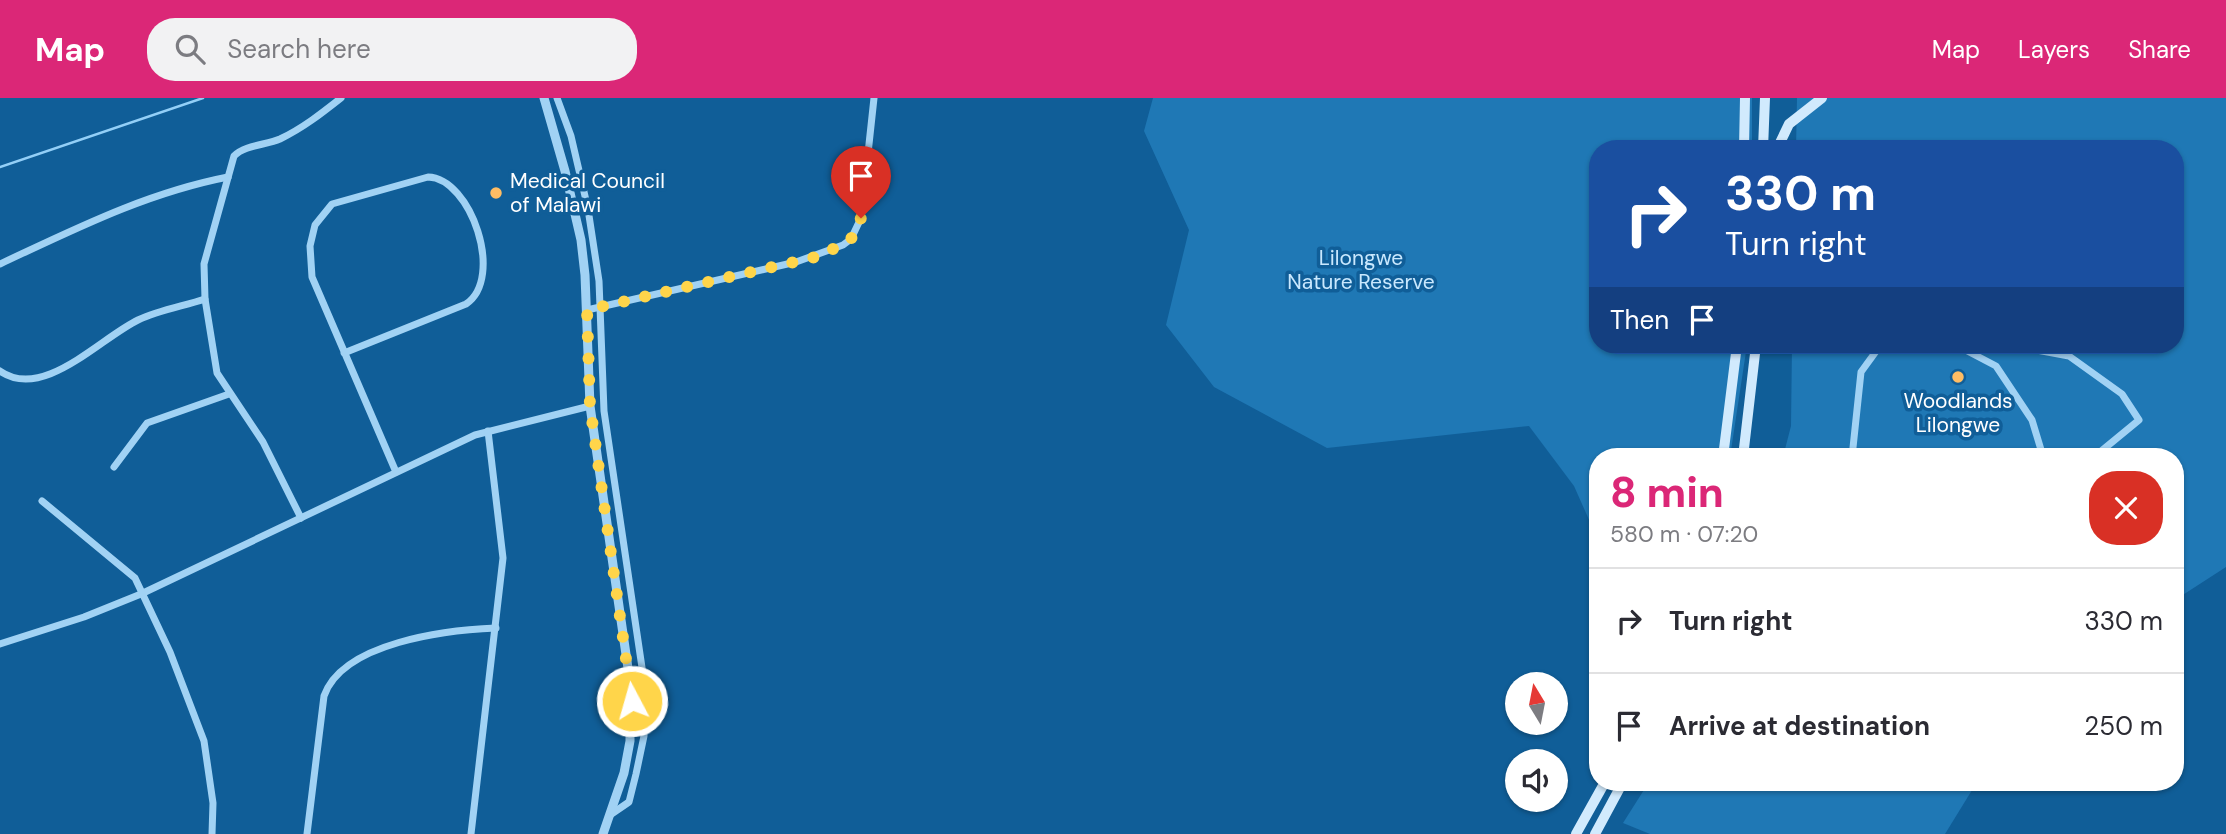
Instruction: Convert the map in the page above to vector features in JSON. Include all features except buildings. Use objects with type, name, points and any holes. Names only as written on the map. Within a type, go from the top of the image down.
[{"type":"main road","points":[[1744,140],[1745,98]]},
{"type":"main road","points":[[1763,140],[1765,98]]},
{"type":"main road","points":[[1781,140],[1789,124],[1822,98]]},
{"type":"main road","points":[[1724,448],[1736,354]]},
{"type":"main road","points":[[1744,448],[1755,354]]},
{"type":"main road","points":[[1576,834],[1600,791]]},
{"type":"main road","points":[[1595,834],[1618,791]]},
{"type":"street","points":[[301,518],[263,442],[217,373],[205,299],[204,264],[237,153],[297,130],[341,98]]},
{"type":"street","points":[[544,98],[575,210],[585,275],[590,406],[632,701],[630,741],[603,833]]},
{"type":"street","points":[[557,98],[571,136],[588,209],[601,308],[604,411],[645,697],[643,736],[629,802],[622,810],[610,815]]},
{"type":"street","points":[[587,310],[808,259],[844,245],[861,218],[874,98]]},
{"type":"street","points":[[0,264],[133,203],[181,186],[228,177]]},
{"type":"street","points":[[344,354],[466,304],[477,294],[485,271],[484,254],[465,203],[442,179],[428,177],[339,200],[318,219],[310,246],[310,268],[344,354],[396,472]]},
{"type":"street","points":[[0,370],[18,380],[45,377],[139,319],[205,299]]},
{"type":"street","points":[[1853,448],[1861,372],[1874,354]]},
{"type":"street","points":[[1973,354],[1996,366],[2032,420],[2040,448]]},
{"type":"street","points":[[2059,354],[2070,356],[2122,394],[2139,420],[2105,448]]},
{"type":"street","points":[[114,467],[147,424],[229,394]]},
{"type":"street","points":[[0,644],[84,617],[141,594],[488,431],[590,406]]},
{"type":"street","points":[[471,834],[496,628],[503,541],[488,431]]},
{"type":"street","points":[[42,501],[130,573],[141,594],[170,652],[204,741],[213,803],[212,834]]},
{"type":"street","points":[[307,834],[324,696],[332,679],[347,667],[405,640],[496,628]]},
{"type":"green space","name":"Lilongwe Nature Reserve","points":[[1153,98],[1752,98],[1752,140],[1589,140],[1589,354],[1746,354],[1731,448],[1589,448],[1589,520],[1574,486],[1529,426],[1327,448],[1214,387],[1166,325],[1189,230],[1144,131]]},
{"type":"green space","points":[[1797,98],[2226,98],[2226,567],[2184,594],[2184,448],[1785,448],[1791,426],[1792,354],[2184,354],[2184,140],[1796,140]]},
{"type":"green space","points":[[1643,791],[1971,791],[1945,834],[1650,834],[1623,823]]},
{"type":"waterway","points":[[0,167],[203,98]]},
{"type":"place","name":"Medical Council of Malawi","points":[[496,193]]},
{"type":"place","name":"Woodlands Lilongwe","points":[[1958,377]]},
{"type":"route","points":[[632,701],[590,406],[587,310],[820,256],[851,239],[861,218]]}]
